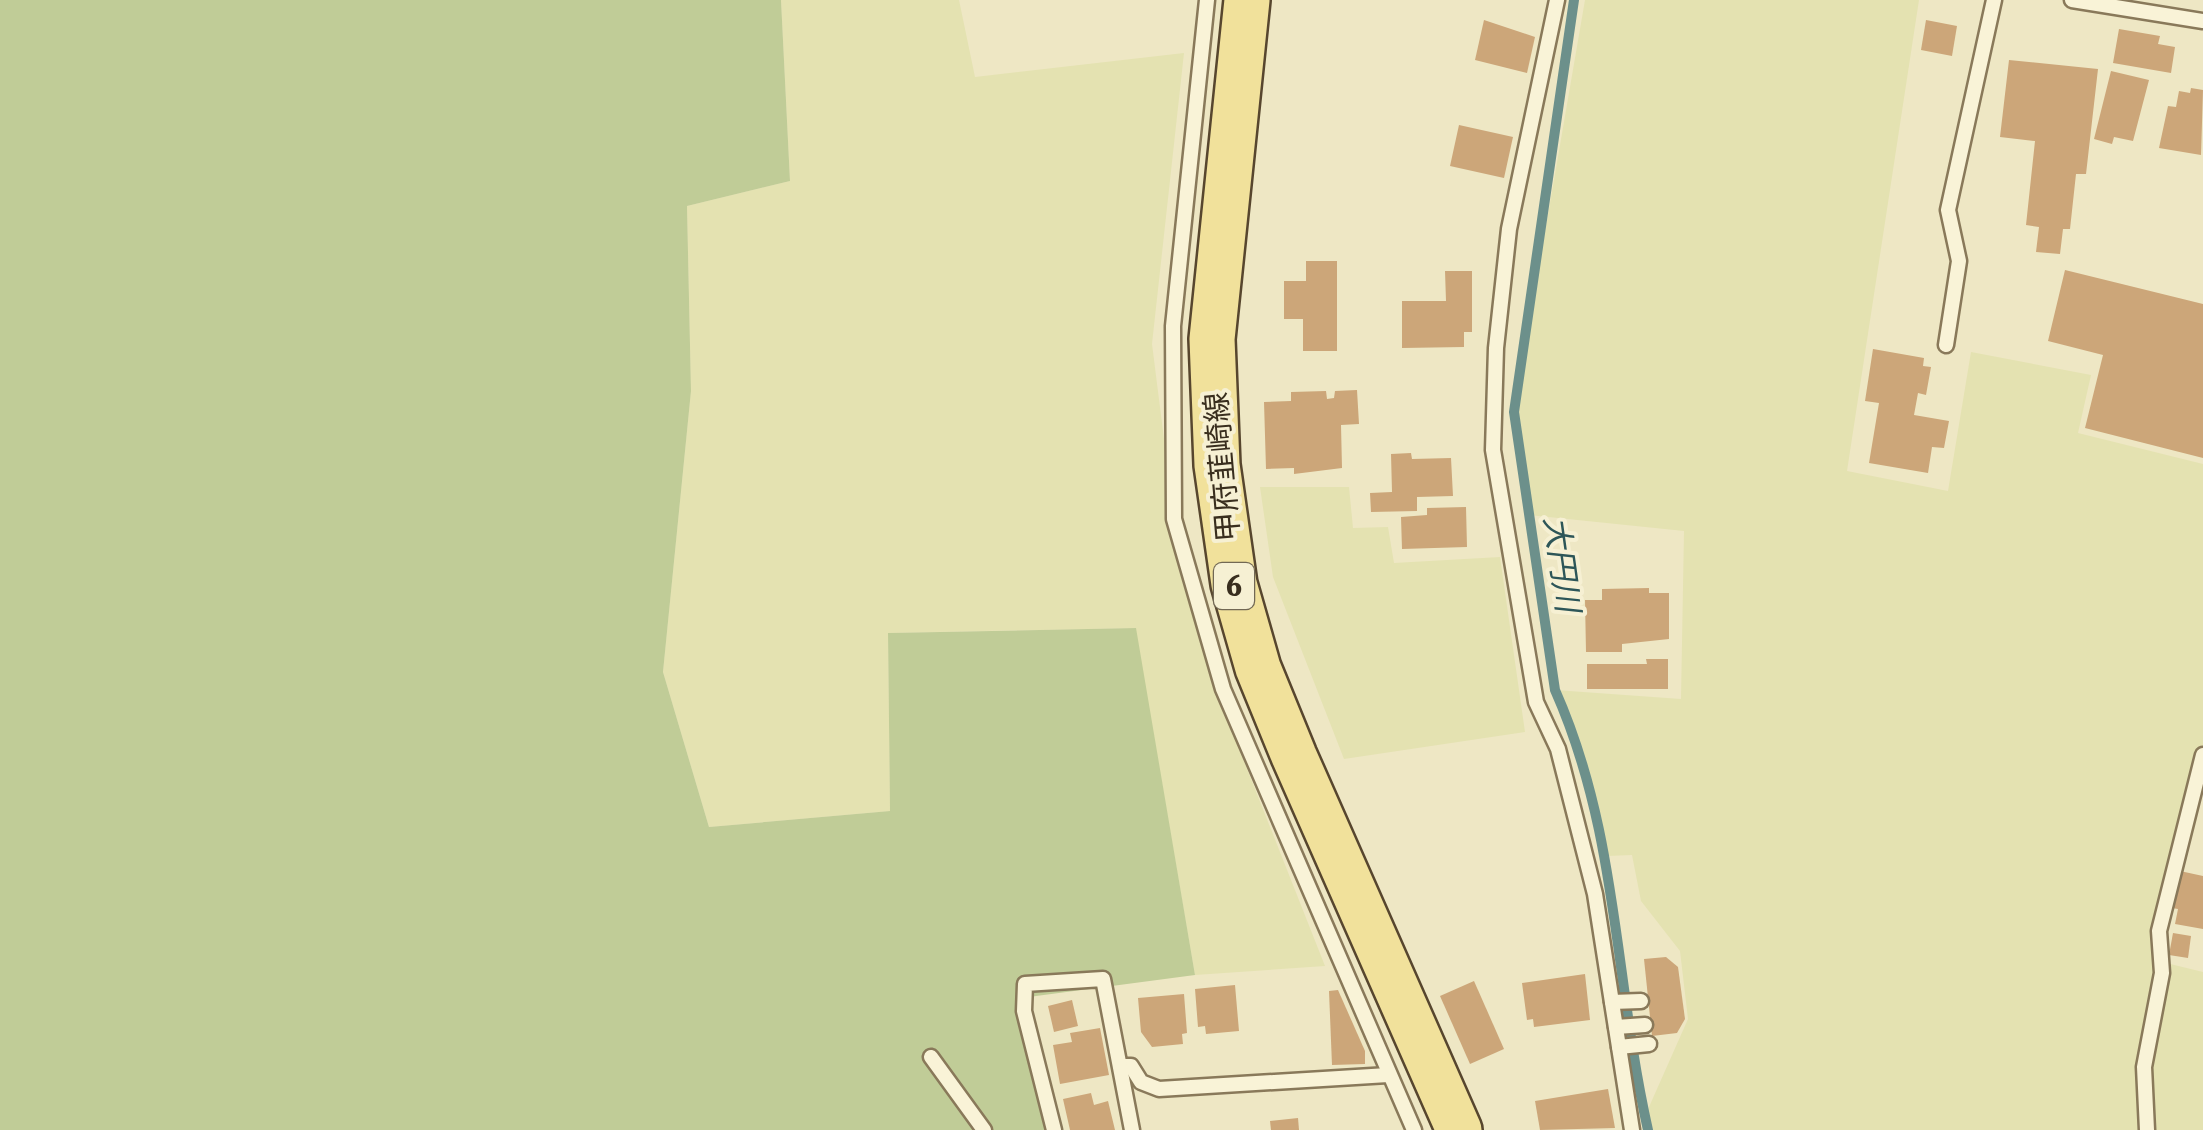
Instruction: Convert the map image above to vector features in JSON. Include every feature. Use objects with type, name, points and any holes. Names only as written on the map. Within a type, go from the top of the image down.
[{"type":"main road","name":"甲府韮崎線","points":[[1247,0],[1212,339],[1216,465],[1234,584],[1258,668],[1294,756],[1459,1130]]},
{"type":"lane","points":[[1207,0],[1204,60],[1173,326],[1174,518],[1224,689],[1414,1130]]},
{"type":"lane","points":[[1557,0],[1509,229],[1496,348],[1493,450],[1536,702],[1558,749],[1617,1001],[1632,1130]]},
{"type":"lane","points":[[1946,345],[1959,261],[1948,210],[1994,0]]},
{"type":"lane","points":[[2072,0],[2203,22]]},
{"type":"lane","points":[[2146,1130],[2144,1067],[2162,973],[2159,931],[2203,754]]},
{"type":"lane","points":[[1054,1130],[1024,1012],[1025,984],[1103,979],[1132,1130]]},
{"type":"lane","points":[[1617,1001],[1642,1000]]},
{"type":"lane","points":[[1621,1026],[1644,1025]]},
{"type":"lane","points":[[1624,1046],[1649,1044]]},
{"type":"lane","points":[[932,1057],[984,1130]]},
{"type":"lane","points":[[1122,1066],[1131,1066],[1141,1082],[1158,1089],[1388,1074]]},
{"type":"shaded area","points":[[781,0],[959,0],[975,77],[1184,53],[1152,344],[1182,581],[1242,756],[1325,966],[1195,975],[1135,628],[888,633],[890,811],[709,827],[663,672],[691,391],[687,206],[790,181]]},
{"type":"shaded area","points":[[1585,0],[1919,0],[1847,471],[1948,491],[1971,352],[2091,375],[2078,433],[2203,464],[2203,755],[2159,931],[2162,962],[2203,972],[2203,1130],[1648,1130],[1645,1116],[1688,1019],[1680,951],[1641,901],[1632,855],[1607,856],[1572,729],[1555,690],[1681,699],[1684,531],[1529,515],[1514,412]]},
{"type":"shaded area","points":[[1260,487],[1349,487],[1353,528],[1388,527],[1394,563],[1500,557],[1525,732],[1344,759],[1273,577]]},
{"type":"green space","points":[[0,0],[781,0],[790,181],[687,206],[691,391],[663,672],[709,827],[890,811],[888,633],[1136,628],[1195,975],[1021,998],[1054,1130],[0,1130]]},
{"type":"building","points":[[1484,20],[1535,37],[1527,73],[1475,60]]},
{"type":"building","points":[[1926,20],[1957,26],[1952,56],[1921,50]]},
{"type":"building","points":[[2119,29],[2160,36],[2158,44],[2175,47],[2171,73],[2113,63]]},
{"type":"building","points":[[2009,60],[2098,69],[2086,174],[2076,174],[2070,229],[2063,229],[2060,254],[2036,252],[2039,227],[2026,225],[2035,141],[2000,137]]},
{"type":"building","points":[[2111,71],[2149,80],[2133,141],[2114,137],[2112,144],[2094,139]]},
{"type":"building","points":[[2191,88],[2203,90],[2201,155],[2159,148],[2168,106],[2176,107],[2179,91],[2190,93]]},
{"type":"building","points":[[1459,125],[1513,137],[1504,178],[1450,166]]},
{"type":"building","points":[[1306,261],[1337,261],[1337,351],[1303,351],[1303,319],[1284,319],[1284,281],[1306,281]]},
{"type":"building","points":[[2065,270],[2203,304],[2203,458],[2085,428],[2103,355],[2048,341]]},
{"type":"building","points":[[1445,271],[1472,271],[1472,332],[1464,332],[1464,347],[1402,348],[1402,301],[1446,301]]},
{"type":"building","points":[[1873,349],[1924,358],[1923,366],[1931,367],[1926,395],[1918,393],[1914,415],[1949,421],[1944,448],[1932,447],[1928,473],[1869,463],[1879,403],[1865,401]]},
{"type":"building","points":[[1357,390],[1359,424],[1341,425],[1342,468],[1294,474],[1294,468],[1266,469],[1264,402],[1291,401],[1291,392],[1326,391],[1327,399],[1334,398],[1335,391]]},
{"type":"building","points":[[1411,453],[1412,459],[1451,458],[1453,496],[1417,497],[1417,511],[1371,512],[1370,493],[1392,492],[1391,454]]},
{"type":"building","points":[[1466,507],[1467,547],[1402,549],[1401,517],[1427,515],[1427,508]]},
{"type":"building","points":[[1649,588],[1649,593],[1669,593],[1669,639],[1622,644],[1622,652],[1586,652],[1585,600],[1602,600],[1602,589]]},
{"type":"building","points":[[1646,659],[1668,659],[1668,689],[1587,689],[1587,664],[1647,664]]},
{"type":"building","points":[[2180,871],[2203,876],[2203,929],[2175,924],[2178,909],[2172,908]]},
{"type":"building","points":[[2173,933],[2191,936],[2188,958],[2169,955]]},
{"type":"building","points":[[1666,957],[1678,967],[1685,1019],[1677,1033],[1652,1036],[1644,959]]},
{"type":"building","points":[[1585,974],[1590,1020],[1534,1027],[1533,1019],[1527,1020],[1522,983]]},
{"type":"building","points":[[1474,981],[1504,1049],[1470,1064],[1440,996]]},
{"type":"building","points":[[1235,985],[1239,1031],[1206,1034],[1205,1026],[1198,1027],[1195,989]]},
{"type":"building","points":[[1338,990],[1365,1051],[1365,1064],[1332,1065],[1329,991]]},
{"type":"building","points":[[1184,994],[1187,1033],[1182,1034],[1183,1044],[1152,1047],[1141,1032],[1138,998]]},
{"type":"building","points":[[1072,1000],[1078,1026],[1054,1032],[1048,1006]]},
{"type":"building","points":[[1100,1028],[1109,1075],[1060,1084],[1053,1045],[1072,1042],[1070,1033]]},
{"type":"building","points":[[1608,1089],[1615,1128],[1540,1130],[1535,1101]]},
{"type":"building","points":[[1091,1093],[1094,1105],[1108,1101],[1115,1130],[1070,1130],[1063,1099]]},
{"type":"building","points":[[1298,1118],[1299,1130],[1271,1130],[1270,1121]]},
{"type":"waterway","name":"大円川","points":[[1574,0],[1514,412],[1555,690],[1576,744],[1604,853],[1648,1130]]}]
